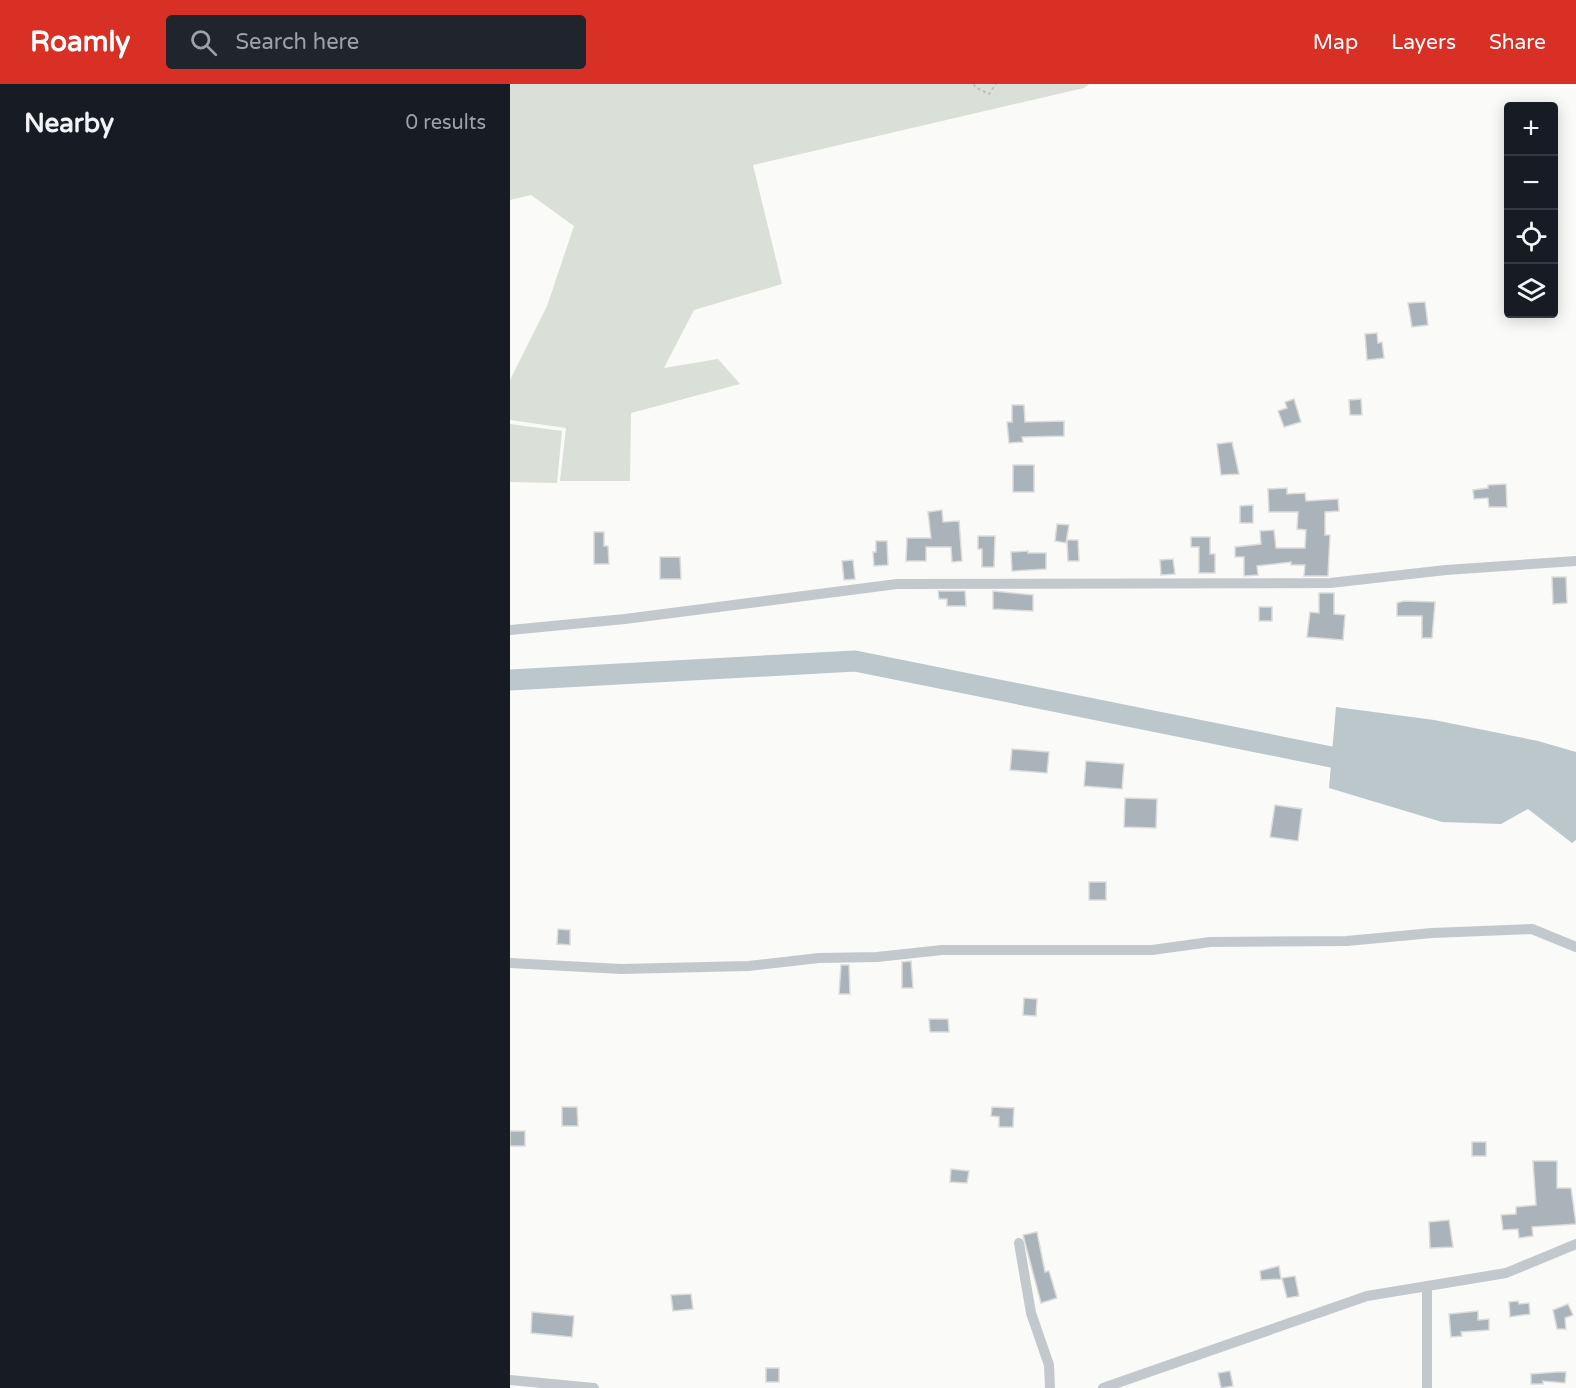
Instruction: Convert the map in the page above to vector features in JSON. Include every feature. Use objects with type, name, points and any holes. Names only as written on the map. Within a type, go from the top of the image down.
[{"type":"street","points":[[510,630],[625,619],[897,584],[1330,583],[1554,561],[1576,561]]},
{"type":"street","points":[[510,963],[621,969],[748,966],[942,950],[1152,950],[1210,942],[1347,941],[1432,933],[1532,929],[1576,947]]},
{"type":"street","points":[[1019,1243],[1031,1313],[1049,1365],[1050,1388]]},
{"type":"street","points":[[1103,1388],[1131,1383],[1367,1296],[1506,1273],[1576,1244]]},
{"type":"street","points":[[1427,1286],[1427,1388]]},
{"type":"street","points":[[510,1380],[594,1388]]},
{"type":"path","points":[[974,84],[975,87],[989,94],[996,84]]},
{"type":"shaded area","points":[[510,84],[1089,84],[1084,88],[753,165],[782,284],[694,310],[664,368],[718,359],[740,384],[631,413],[630,481],[560,481],[566,428],[510,420],[510,380],[547,306],[574,226],[531,195],[510,200]]},
{"type":"shaded area","points":[[510,424],[562,431],[557,483],[510,482]]},
{"type":"shaded area","points":[[1336,707],[1434,720],[1538,741],[1576,752],[1576,840],[1572,843],[1528,809],[1501,824],[1442,822],[1329,788]]},
{"type":"building","points":[[1425,302],[1428,325],[1412,327],[1408,303]]},
{"type":"building","points":[[1377,333],[1378,343],[1382,342],[1384,358],[1367,360],[1365,334]]},
{"type":"building","points":[[1294,399],[1301,422],[1284,427],[1278,411],[1287,408],[1285,402]]},
{"type":"building","points":[[1361,399],[1362,415],[1350,415],[1349,400]]},
{"type":"building","points":[[1012,405],[1024,405],[1025,422],[1064,421],[1064,436],[1022,437],[1023,442],[1009,443],[1007,422],[1012,422]]},
{"type":"building","points":[[1232,442],[1239,474],[1221,475],[1217,444]]},
{"type":"building","points":[[1013,465],[1034,465],[1034,492],[1013,492]]},
{"type":"building","points":[[1506,484],[1507,507],[1489,507],[1488,498],[1474,499],[1473,490],[1488,488],[1488,485]]},
{"type":"building","points":[[1287,488],[1287,494],[1305,493],[1306,501],[1338,499],[1339,511],[1325,512],[1325,535],[1330,535],[1328,576],[1304,576],[1305,565],[1291,565],[1291,562],[1257,566],[1258,575],[1244,576],[1244,557],[1235,557],[1235,547],[1261,544],[1260,531],[1274,530],[1276,548],[1305,548],[1306,530],[1297,529],[1298,512],[1269,512],[1268,489]]},
{"type":"building","points":[[1253,505],[1253,523],[1240,523],[1240,506]]},
{"type":"building","points":[[942,510],[943,522],[959,521],[962,561],[952,562],[951,547],[926,547],[926,561],[906,561],[907,538],[931,538],[928,512]]},
{"type":"building","points":[[1057,524],[1069,525],[1066,543],[1055,541]]},
{"type":"building","points":[[594,532],[604,532],[604,546],[608,546],[609,564],[594,564]]},
{"type":"building","points":[[978,536],[995,536],[994,567],[982,567],[982,549],[978,549]]},
{"type":"building","points":[[1191,537],[1210,537],[1210,554],[1215,554],[1215,573],[1199,573],[1199,547],[1191,547]]},
{"type":"building","points":[[1067,540],[1078,540],[1079,561],[1068,561]]},
{"type":"building","points":[[876,541],[887,541],[888,565],[874,566],[873,552],[876,552]]},
{"type":"building","points":[[1028,551],[1028,553],[1046,553],[1046,569],[1012,571],[1011,552]]},
{"type":"building","points":[[660,557],[680,557],[681,579],[660,579]]},
{"type":"building","points":[[1173,559],[1175,574],[1161,575],[1160,560]]},
{"type":"building","points":[[853,560],[855,579],[844,580],[842,561]]},
{"type":"building","points":[[1552,577],[1566,577],[1567,603],[1553,604]]},
{"type":"building","points":[[938,591],[965,591],[966,606],[947,606],[947,599],[939,599]]},
{"type":"building","points":[[993,591],[1033,595],[1033,611],[993,609]]},
{"type":"building","points":[[1319,593],[1334,593],[1334,614],[1345,615],[1343,640],[1307,637],[1310,612],[1319,613]]},
{"type":"building","points":[[1404,601],[1435,602],[1432,638],[1422,638],[1422,616],[1397,616],[1397,603]]},
{"type":"building","points":[[1259,607],[1272,607],[1272,621],[1259,621]]},
{"type":"building","points":[[1012,749],[1049,752],[1047,773],[1010,770]]},
{"type":"building","points":[[1086,761],[1124,764],[1122,789],[1084,786]]},
{"type":"building","points":[[1125,798],[1157,799],[1156,828],[1124,827]]},
{"type":"building","points":[[1275,805],[1302,809],[1298,841],[1270,837]]},
{"type":"building","points":[[1089,882],[1106,882],[1106,900],[1089,900]]},
{"type":"building","points":[[558,929],[570,930],[570,945],[557,944]]},
{"type":"building","points":[[911,961],[913,988],[902,988],[902,962]]},
{"type":"building","points":[[841,965],[849,965],[850,994],[839,994]]},
{"type":"building","points":[[1024,998],[1037,999],[1036,1016],[1023,1015]]},
{"type":"building","points":[[929,1019],[948,1019],[949,1032],[930,1032]]},
{"type":"building","points":[[562,1107],[577,1107],[578,1126],[562,1126]]},
{"type":"building","points":[[992,1107],[1014,1108],[1013,1127],[999,1127],[999,1117],[991,1116]]},
{"type":"building","points":[[510,1131],[525,1131],[525,1146],[510,1146]]},
{"type":"building","points":[[1472,1142],[1486,1142],[1486,1156],[1472,1156]]},
{"type":"building","points":[[1533,1161],[1557,1161],[1557,1188],[1571,1188],[1576,1224],[1532,1227],[1533,1236],[1519,1238],[1518,1229],[1503,1230],[1501,1215],[1516,1214],[1516,1207],[1536,1205]]},
{"type":"building","points":[[951,1169],[969,1171],[967,1183],[950,1182]]},
{"type":"building","points":[[1449,1220],[1453,1247],[1430,1248],[1429,1222]]},
{"type":"building","points":[[1037,1232],[1045,1272],[1049,1271],[1057,1298],[1041,1303],[1023,1235]]},
{"type":"building","points":[[1279,1266],[1281,1279],[1261,1280],[1260,1271]]},
{"type":"building","points":[[1295,1276],[1299,1296],[1287,1298],[1282,1278]]},
{"type":"building","points":[[691,1294],[693,1309],[673,1311],[671,1295]]},
{"type":"building","points":[[1518,1301],[1519,1304],[1529,1303],[1530,1314],[1510,1317],[1509,1302]]},
{"type":"building","points":[[1568,1304],[1573,1315],[1565,1318],[1566,1329],[1557,1329],[1553,1310]]},
{"type":"building","points":[[1478,1311],[1478,1320],[1489,1319],[1489,1330],[1461,1332],[1462,1336],[1451,1337],[1449,1314]]},
{"type":"building","points":[[532,1312],[574,1316],[572,1337],[531,1333]]},
{"type":"building","points":[[766,1368],[779,1368],[779,1382],[766,1382]]},
{"type":"building","points":[[1230,1371],[1233,1386],[1221,1388],[1218,1373]]},
{"type":"building","points":[[1566,1372],[1565,1383],[1543,1381],[1543,1384],[1531,1384],[1531,1374]]},
{"type":"waterway","points":[[510,680],[855,661],[1361,763]]}]
